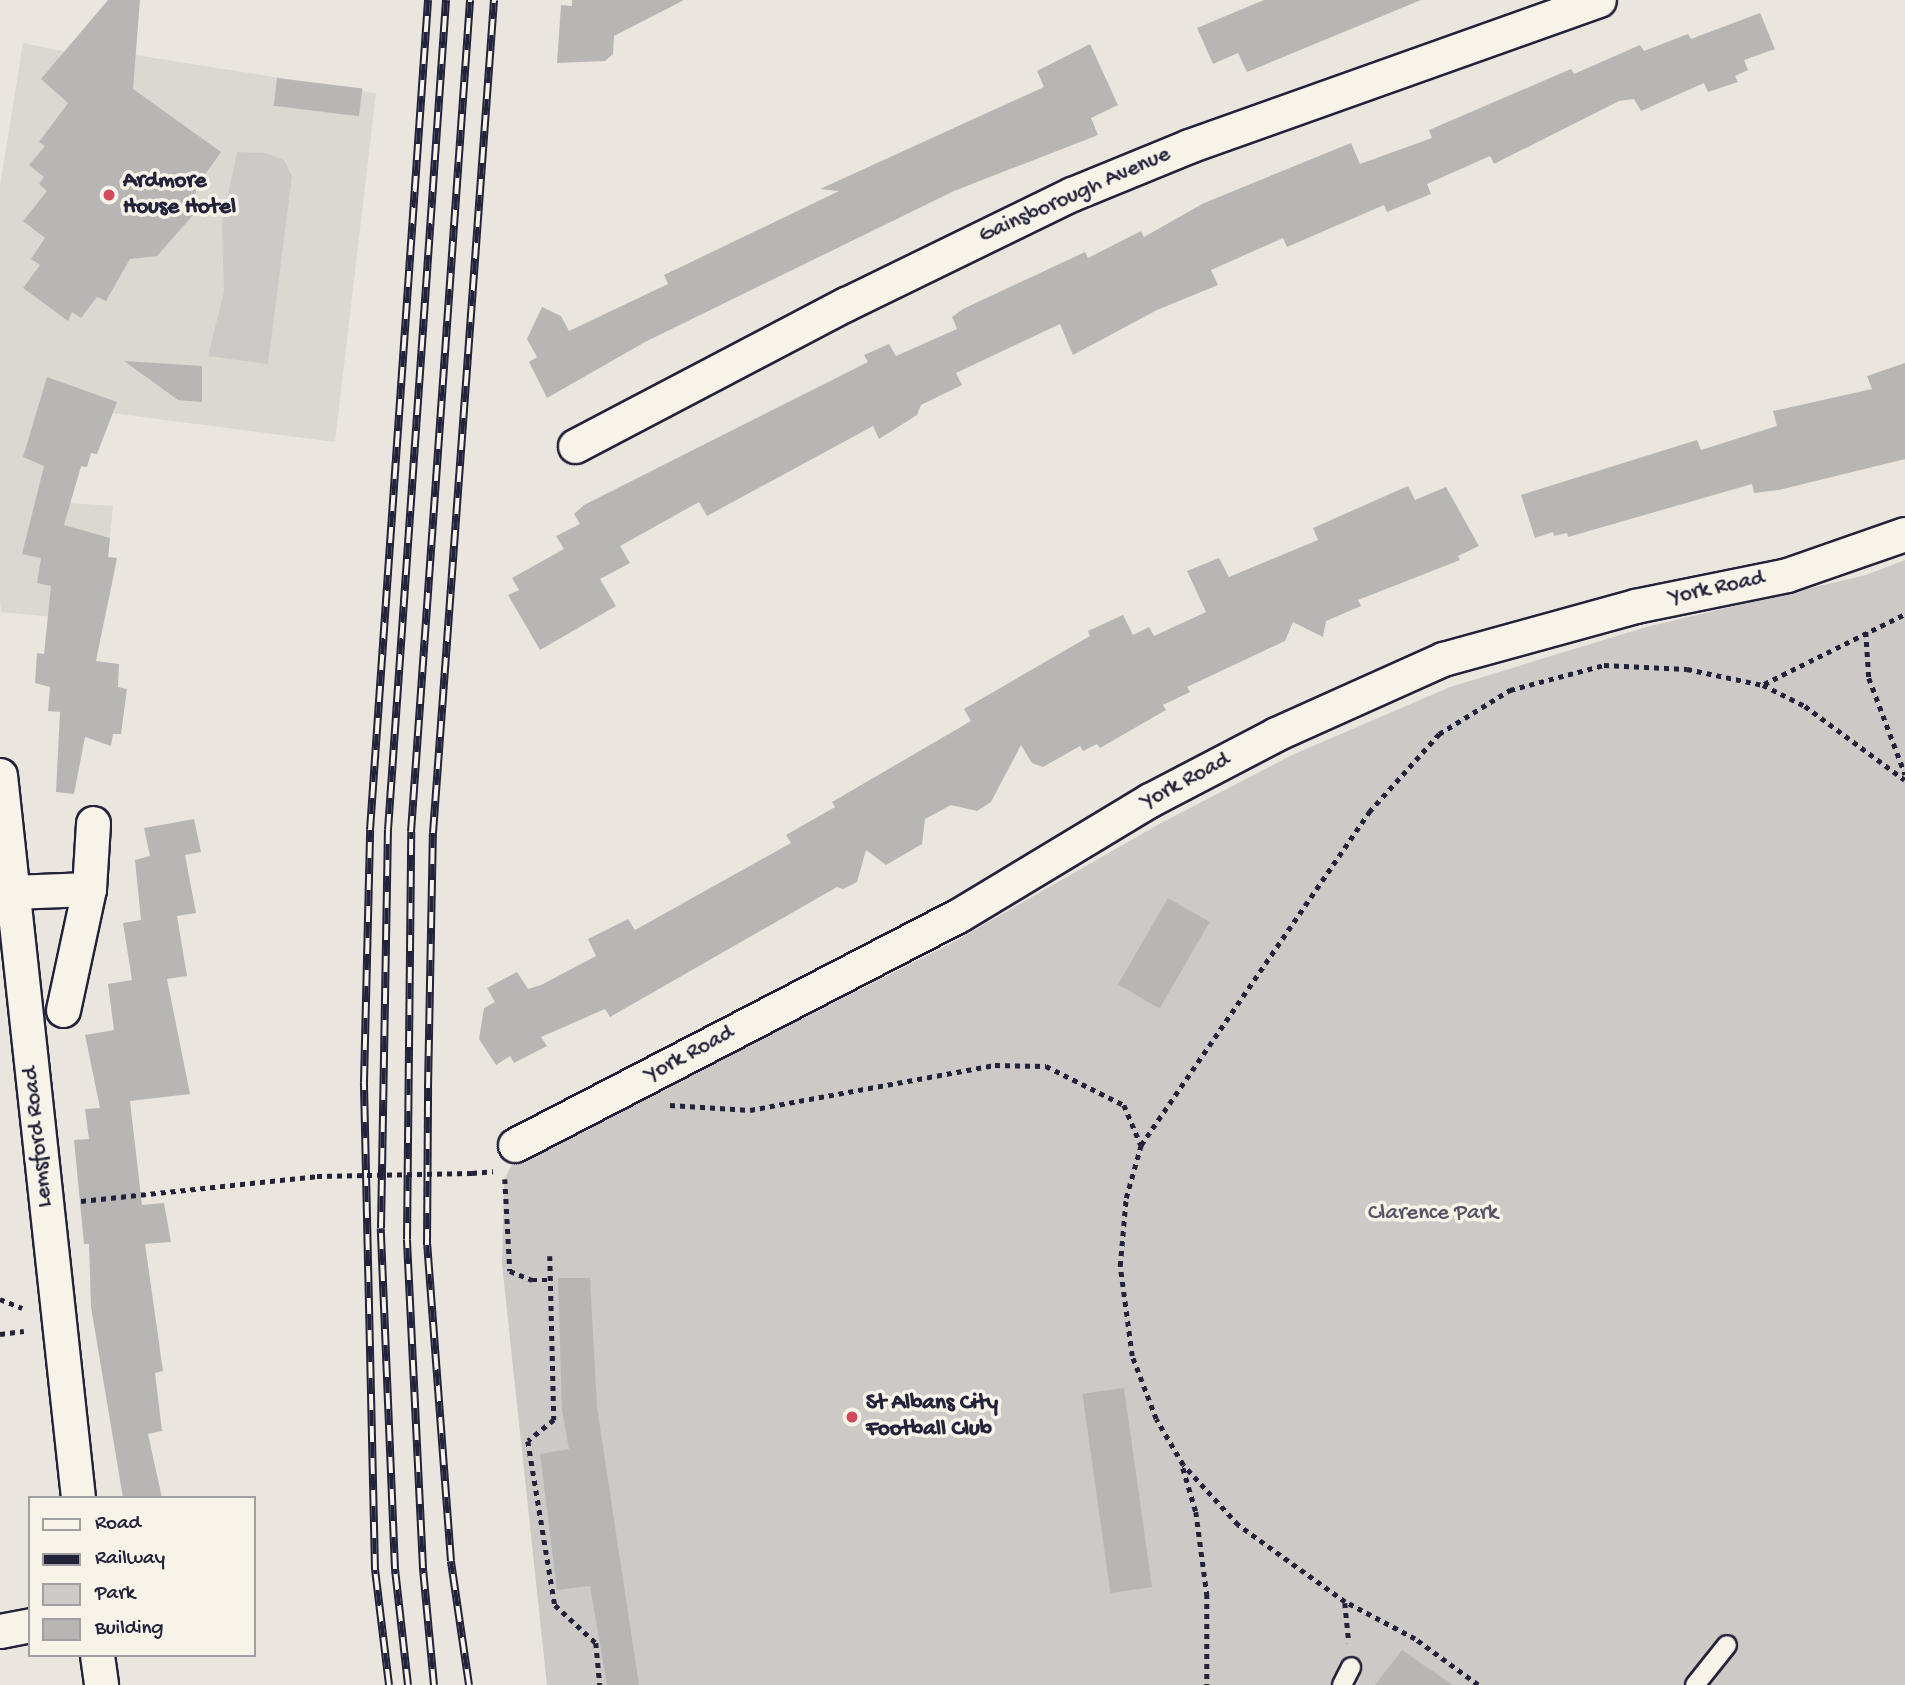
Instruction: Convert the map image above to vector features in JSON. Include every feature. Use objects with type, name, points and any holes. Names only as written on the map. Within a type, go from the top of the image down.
[{"type":"street","name":"Gainsborough Avenue","points":[[575,446],[846,304],[1072,194],[1189,146],[1600,0]]},
{"type":"street","name":"York Road","points":[[515,1145],[959,915],[1173,788],[1276,734],[1443,659],[1635,606],[1787,575],[1905,534]]},
{"type":"street","name":"Lemsford Road","points":[[0,775],[12,892],[11,996],[47,1205],[78,1496]]},
{"type":"street","points":[[63,1010],[89,889],[93,823]]},
{"type":"street","points":[[12,892],[89,889]]},
{"type":"street","points":[[0,1631],[28,1625]]},
{"type":"street","points":[[97,1657],[102,1685]]},
{"type":"lane","points":[[1695,1685],[1727,1645]]},
{"type":"lane","points":[[1342,1685],[1351,1667]]},
{"type":"path","points":[[1763,685],[1905,614]]},
{"type":"path","points":[[1866,632],[1869,678],[1905,774]]},
{"type":"path","points":[[1207,1685],[1207,1594],[1196,1512],[1182,1465],[1156,1419],[1132,1356],[1121,1279],[1126,1198],[1141,1145],[1369,812],[1439,734],[1510,690],[1604,665],[1687,668],[1763,685],[1805,706],[1905,780]]},
{"type":"path","points":[[665,1104],[750,1110],[995,1065],[1046,1066],[1124,1105],[1141,1145]]},
{"type":"path","points":[[47,1205],[317,1177],[504,1170],[510,1271],[532,1280],[548,1280]]},
{"type":"path","points":[[550,1256],[548,1280],[554,1420],[528,1441],[555,1605],[596,1643],[600,1685]]},
{"type":"path","points":[[1182,1465],[1238,1525],[1345,1602],[1415,1639],[1478,1685]]},
{"type":"path","points":[[1345,1602],[1351,1667]]},
{"type":"shaded area","points":[[23,43],[87,56],[135,55],[376,93],[335,442],[111,413],[97,454],[91,453],[87,467],[81,467],[70,503],[113,506],[108,557],[117,558],[107,609],[73,619],[1,612],[0,602],[0,186]]},
{"type":"green space","points":[[237,152],[265,153],[284,160],[292,176],[268,364],[208,356],[224,292],[222,224]]},
{"type":"green space","name":"Clarence Park","points":[[1905,560],[1905,1685],[547,1685],[502,1264],[504,1180],[511,1166],[948,945],[1161,823],[1292,755],[1450,687],[1646,627],[1866,575]]},
{"type":"building","points":[[108,0],[140,0],[133,89],[221,152],[196,187],[194,214],[157,256],[130,259],[106,301],[97,297],[81,318],[72,312],[68,321],[23,288],[40,265],[31,259],[45,238],[23,221],[47,191],[39,184],[44,177],[29,165],[45,146],[39,142],[68,103],[41,79]]},
{"type":"building","points":[[572,0],[684,0],[614,36],[613,54],[605,61],[557,63],[561,5],[572,6]]},
{"type":"building","points":[[1264,0],[1421,0],[1247,72],[1238,53],[1213,64],[1197,28]]},
{"type":"building","points":[[1760,13],[1775,49],[1744,60],[1748,70],[1735,76],[1738,82],[1708,92],[1704,83],[1641,111],[1634,99],[1619,101],[1494,164],[1490,156],[1427,184],[1431,194],[1387,212],[1384,205],[1287,247],[1283,238],[1211,270],[1218,285],[1157,310],[1073,355],[1060,324],[956,373],[962,385],[921,405],[917,415],[879,439],[873,426],[707,516],[699,502],[620,546],[630,563],[600,579],[616,606],[540,650],[508,595],[519,590],[512,578],[564,549],[556,536],[580,524],[574,514],[584,505],[868,362],[864,355],[889,344],[896,356],[957,329],[952,317],[963,309],[1085,252],[1088,258],[1141,231],[1144,237],[1204,203],[1351,143],[1360,164],[1432,138],[1429,130],[1571,69],[1574,74],[1640,45],[1644,51],[1688,34],[1691,39]]},
{"type":"building","points":[[1090,44],[1118,105],[1091,118],[1098,135],[954,191],[645,342],[547,398],[529,362],[537,357],[527,339],[542,307],[561,316],[569,331],[668,284],[664,275],[839,191],[820,189],[1044,87],[1037,71]]},
{"type":"building","points":[[277,78],[362,88],[359,116],[274,106]]},
{"type":"building","points":[[124,361],[202,366],[202,402],[178,400]]},
{"type":"building","points":[[1905,363],[1905,459],[1779,490],[1754,493],[1752,484],[1568,537],[1567,533],[1554,536],[1553,532],[1535,538],[1521,495],[1697,440],[1701,450],[1777,426],[1773,411],[1872,389],[1867,376]]},
{"type":"building","points":[[47,377],[117,402],[97,454],[91,453],[87,467],[81,466],[64,525],[110,538],[108,557],[117,558],[96,661],[119,664],[118,687],[127,689],[121,734],[113,734],[111,746],[85,737],[74,794],[56,792],[60,712],[48,711],[50,687],[35,683],[37,653],[44,654],[51,586],[37,583],[41,558],[22,554],[44,466],[23,457]]},
{"type":"building","points":[[1408,486],[1415,500],[1446,487],[1479,546],[1458,556],[1460,560],[1358,600],[1361,606],[1326,621],[1323,637],[1293,622],[1285,641],[1187,687],[1190,692],[1163,705],[1166,710],[1100,748],[1097,744],[1083,751],[1080,746],[1043,767],[1032,763],[1021,745],[991,802],[977,811],[951,805],[925,819],[922,844],[886,865],[866,850],[857,882],[843,889],[837,887],[610,1017],[605,1009],[541,1037],[547,1046],[514,1063],[510,1056],[496,1065],[479,1039],[484,1008],[495,1002],[487,988],[517,972],[528,989],[541,985],[596,956],[588,939],[628,919],[635,930],[791,843],[786,835],[835,807],[832,802],[971,721],[964,709],[1090,636],[1088,631],[1123,615],[1133,635],[1149,627],[1154,636],[1206,612],[1187,571],[1219,558],[1229,577],[1318,540],[1313,528]]},
{"type":"building","points":[[194,819],[201,852],[185,855],[196,913],[177,916],[187,976],[167,979],[190,1094],[130,1101],[142,1205],[164,1203],[171,1242],[145,1244],[163,1371],[155,1373],[162,1431],[148,1434],[162,1496],[123,1496],[91,1307],[89,1244],[84,1244],[74,1140],[89,1139],[85,1109],[100,1108],[85,1035],[114,1030],[108,984],[132,980],[123,923],[141,920],[135,860],[150,856],[144,828]]},
{"type":"building","points":[[1168,898],[1210,922],[1160,1009],[1118,985]]},
{"type":"building","points":[[558,1278],[590,1278],[597,1407],[639,1685],[607,1685],[590,1586],[557,1590],[540,1454],[569,1449],[562,1410]]},
{"type":"building","points":[[1124,1388],[1152,1587],[1110,1593],[1082,1394]]},
{"type":"building","points":[[1402,1650],[1453,1685],[1375,1685]]},
{"type":"railway","points":[[389,1685],[375,1570],[364,1082],[370,830],[428,0]]},
{"type":"railway","points":[[408,1685],[395,1569],[381,1228],[388,830],[446,0]]},
{"type":"railway","points":[[434,1685],[423,1568],[407,1239],[411,832],[470,0]]},
{"type":"railway","points":[[469,1685],[451,1561],[427,1245],[428,1088],[433,833],[494,0]]},
{"type":"place","name":"Ardmore House Hotel","points":[[109,195]]},
{"type":"place","name":"St Albans City Football Club","points":[[852,1417]]}]
